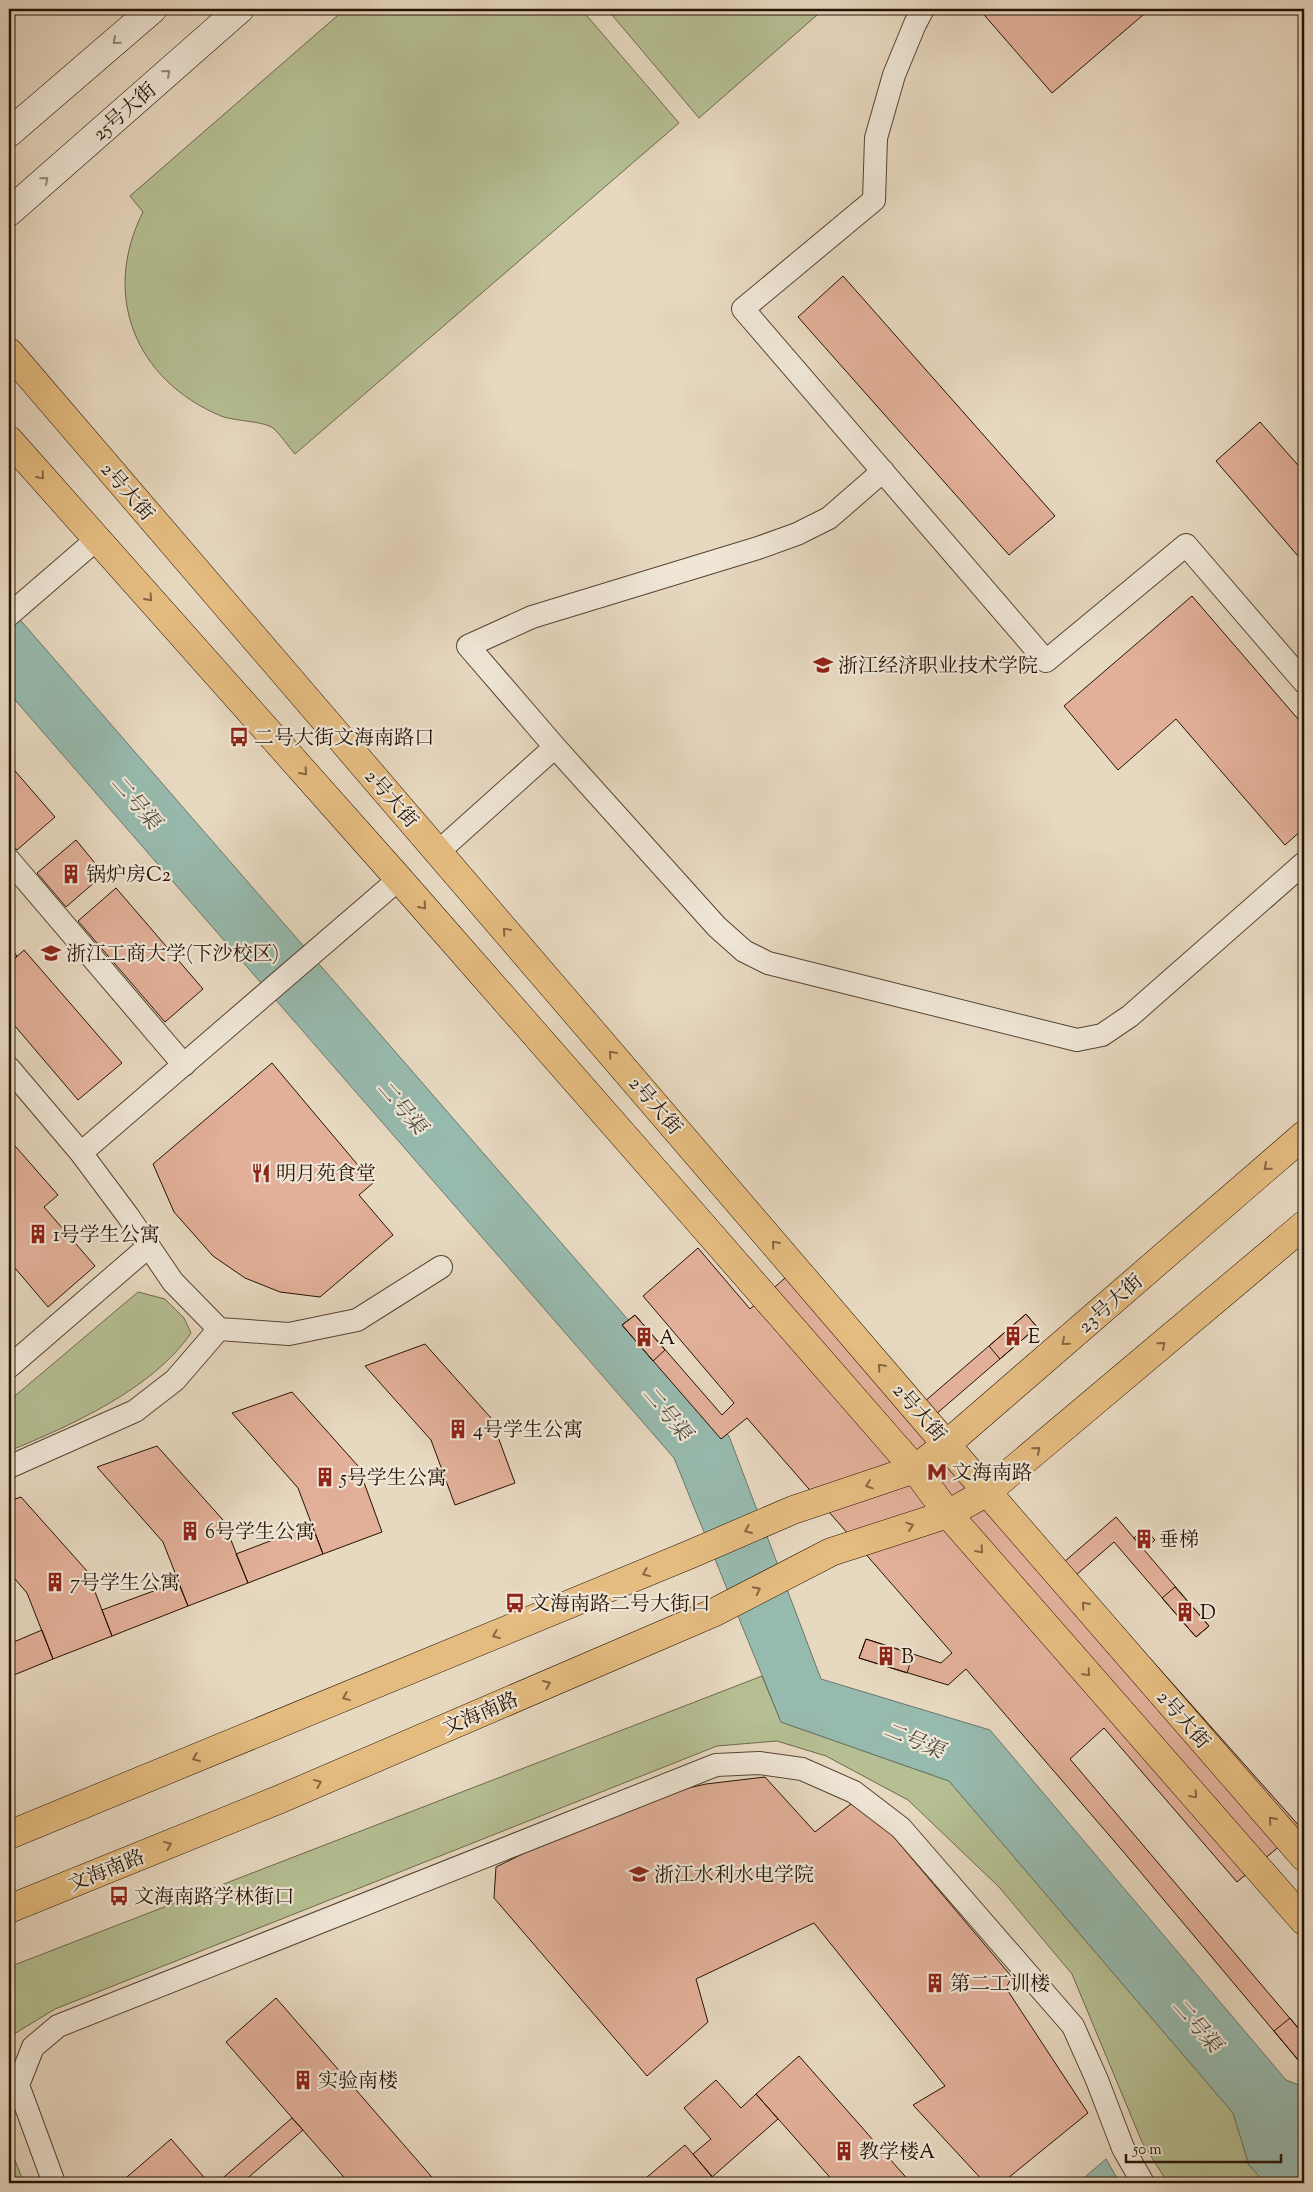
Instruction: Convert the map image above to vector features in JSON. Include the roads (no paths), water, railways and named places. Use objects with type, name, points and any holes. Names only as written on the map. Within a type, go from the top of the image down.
[{"type":"main road","points":[[9,133],[153,9]]},
{"type":"main road","name":"25号大街","points":[[9,212],[240,9]]},
{"type":"main road","name":"2号大街","points":[[9,352],[987,1492],[1304,1857]]},
{"type":"main road","name":"2号大街","points":[[9,440],[399,879],[915,1469],[948,1514],[1304,1921]]},
{"type":"main road","name":"23号大街","points":[[915,1469],[947,1444],[1304,1135]]},
{"type":"main road","points":[[948,1514],[987,1492],[1304,1225]]},
{"type":"main road","points":[[9,1835],[692,1554],[793,1510],[915,1469]]},
{"type":"main road","name":"文海南路","points":[[9,1909],[278,1800],[714,1613],[831,1552],[948,1514]]},
{"type":"street","points":[[923,9],[894,75],[876,138],[874,200],[743,309],[1046,661],[1186,545],[1304,682]]},
{"type":"street","points":[[883,472],[830,518],[797,534],[758,548],[532,617],[468,646],[555,747],[717,927],[744,950],[768,963],[1077,1040],[1102,1036],[1130,1016],[1304,863]]},
{"type":"street","points":[[9,615],[97,540]]},
{"type":"street","points":[[438,852],[555,747]]},
{"type":"street","points":[[9,860],[184,1065]]},
{"type":"street","points":[[81,1153],[399,879]]},
{"type":"street","points":[[11,1074],[81,1153],[173,1282],[219,1329],[288,1334],[357,1320],[441,1267]]},
{"type":"street","points":[[9,1366],[149,1246]]},
{"type":"street","points":[[9,1467],[135,1411],[175,1380],[219,1329]]},
{"type":"street","points":[[54,2183],[18,2085],[33,2048],[58,2026],[716,1765],[759,1763],[802,1769],[854,1792],[901,1828],[1073,2026],[1097,2080],[1123,2148],[1143,2183]]},
{"type":"water","name":"二号渠","points":[[9,607],[729,1436],[821,1679],[990,1730],[1286,2080],[1304,2087],[1304,2183],[1265,2183],[1249,2165],[1233,2113],[949,1781],[781,1722],[674,1458],[9,693]]},
{"type":"water","points":[[1106,2159],[1120,2183],[1078,2183]]},
{"type":"place","name":"浙江经济职业技术学院","points":[[823,665]]},
{"type":"place","name":"二号大街文海南路口","points":[[239,737]]},
{"type":"place","name":"锅炉房C2","points":[[71,874]]},
{"type":"place","name":"浙江工商大学(下沙校区)","points":[[51,953]]},
{"type":"place","name":"明月苑食堂","points":[[261,1173]]},
{"type":"place","name":"1号学生公寓","points":[[38,1234]]},
{"type":"place","name":"E","points":[[1013,1336]]},
{"type":"place","name":"A","points":[[644,1337]]},
{"type":"place","name":"4号学生公寓","points":[[458,1429]]},
{"type":"place","name":"文海南路","points":[[937,1472]]},
{"type":"place","name":"5号学生公寓","points":[[325,1477]]},
{"type":"place","name":"6号学生公寓","points":[[190,1531]]},
{"type":"place","name":"垂梯","points":[[1144,1539]]},
{"type":"place","name":"7号学生公寓","points":[[55,1582]]},
{"type":"place","name":"文海南路二号大街口","points":[[515,1603]]},
{"type":"place","name":"D","points":[[1185,1612]]},
{"type":"place","name":"B","points":[[886,1656]]},
{"type":"place","name":"浙江水利水电学院","points":[[639,1874]]},
{"type":"place","name":"文海南路学林街口","points":[[119,1896]]},
{"type":"place","name":"第二工训楼","points":[[935,1983]]},
{"type":"place","name":"实验南楼","points":[[303,2080]]},
{"type":"place","name":"教学楼A","points":[[844,2151]]}]
